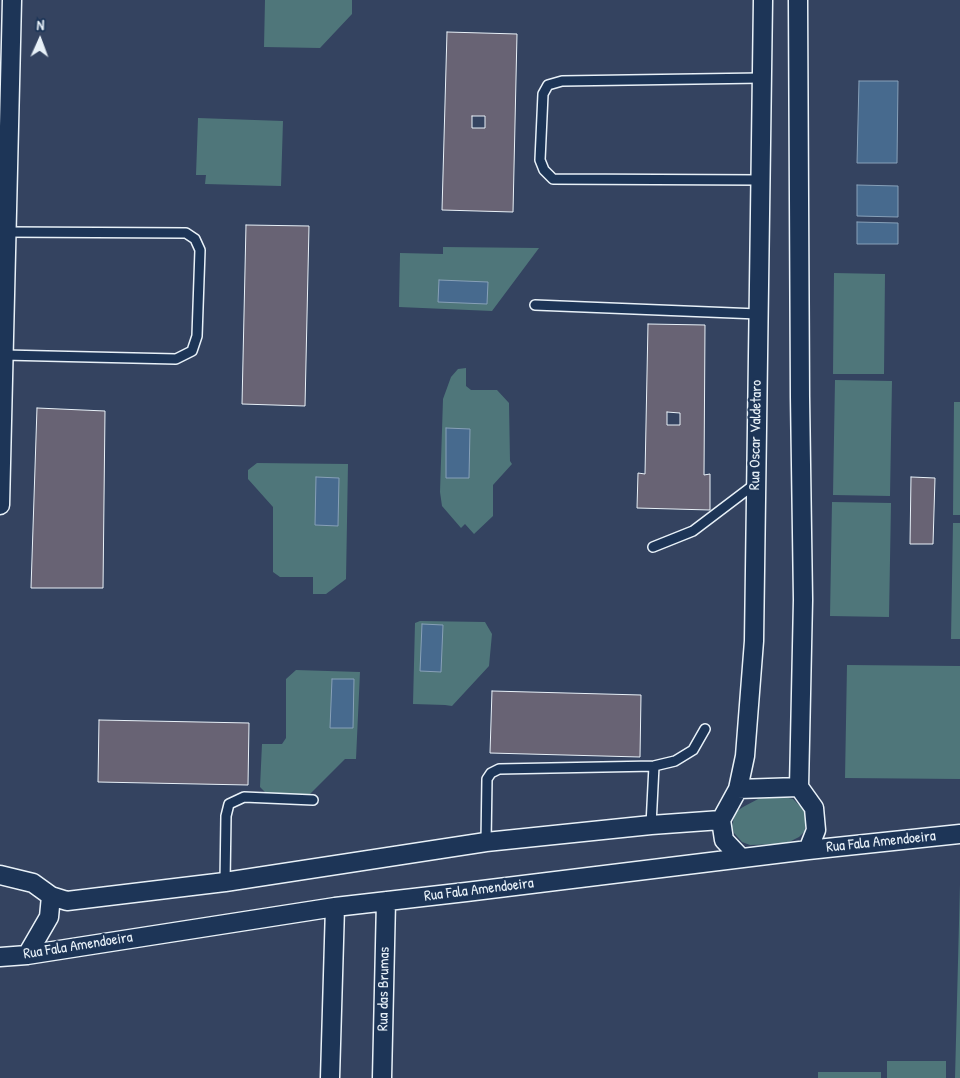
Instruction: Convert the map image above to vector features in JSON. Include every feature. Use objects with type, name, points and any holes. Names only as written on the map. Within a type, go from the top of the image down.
[{"type":"street","points":[[0,506],[12,0]]},
{"type":"street","name":"Rua Oscar Valdetaro","points":[[721,820],[738,789],[745,756],[754,641],[763,0]]},
{"type":"street","points":[[798,0],[803,600],[799,787],[814,808],[816,830],[808,850]]},
{"type":"street","points":[[738,789],[799,787]]},
{"type":"street","points":[[0,875],[33,883],[51,896],[67,901],[225,882],[486,842],[721,820],[724,840],[741,858]]},
{"type":"street","name":"Rua Fala Amendoeira","points":[[0,957],[28,955],[334,907],[808,850],[960,834]]},
{"type":"street","points":[[28,955],[49,917],[51,896]]},
{"type":"street","name":"Rua das Brumas","points":[[382,1078],[386,901]]},
{"type":"street","points":[[330,1078],[334,907]]},
{"type":"lane","points":[[760,180],[552,179],[544,170],[540,160],[543,94],[548,85],[562,81],[762,78]]},
{"type":"lane","points":[[4,355],[176,359],[192,351],[197,336],[200,250],[195,239],[186,233],[7,232]]},
{"type":"lane","points":[[535,305],[758,314]]},
{"type":"lane","points":[[653,547],[693,531],[756,484]]},
{"type":"lane","points":[[486,842],[487,779],[491,773],[499,769],[654,766],[675,761],[693,750],[706,729]]},
{"type":"lane","points":[[651,826],[654,766]]},
{"type":"lane","points":[[225,882],[226,816],[230,804],[244,797],[313,800]]},
{"type":"green space","points":[[265,0],[352,0],[352,14],[320,48],[264,47]]},
{"type":"green space","points":[[198,118],[283,121],[281,186],[205,184],[206,175],[196,175]]},
{"type":"green space","points":[[443,247],[539,248],[492,311],[399,307],[400,253],[443,254]]},
{"type":"green space","points":[[834,273],[885,274],[884,374],[833,374]]},
{"type":"green space","points":[[466,368],[466,386],[471,390],[497,390],[509,403],[510,461],[512,464],[493,485],[493,516],[474,534],[465,524],[461,528],[442,506],[440,492],[443,399],[451,377],[458,369]]},
{"type":"green space","points":[[835,380],[892,381],[890,496],[833,495]]},
{"type":"green space","points":[[954,402],[960,402],[960,515],[953,515]]},
{"type":"green space","points":[[257,463],[348,464],[346,579],[326,594],[313,594],[313,577],[280,577],[273,572],[273,507],[248,479],[248,470]]},
{"type":"green space","points":[[832,502],[891,503],[889,617],[830,616]]},
{"type":"green space","points":[[953,523],[960,523],[960,639],[951,639]]},
{"type":"green space","points":[[420,621],[485,622],[492,634],[489,666],[452,706],[413,704],[415,623]]},
{"type":"green space","points":[[847,665],[960,666],[960,779],[845,778]]},
{"type":"green space","points":[[296,670],[360,672],[356,759],[345,759],[309,795],[267,794],[260,787],[262,744],[282,744],[286,738],[286,679]]},
{"type":"green space","points":[[775,796],[793,799],[805,811],[807,814],[804,832],[799,837],[782,844],[750,845],[742,842],[734,833],[732,826],[737,811],[760,798]]},
{"type":"green space","points":[[960,884],[960,1078],[955,1078]]},
{"type":"green space","points":[[887,1061],[946,1061],[946,1078],[887,1078]]},
{"type":"green space","points":[[818,1072],[881,1072],[881,1078],[818,1078]]},
{"type":"water","points":[[859,81],[898,81],[897,163],[857,163]]},
{"type":"water","points":[[857,185],[898,186],[898,217],[857,216]]},
{"type":"water","points":[[857,222],[898,223],[898,244],[857,244]]},
{"type":"water","points":[[439,280],[488,282],[487,304],[438,302]]},
{"type":"water","points":[[446,428],[470,429],[469,478],[446,478]]},
{"type":"water","points":[[316,477],[339,478],[338,526],[315,525]]},
{"type":"water","points":[[422,624],[443,625],[441,672],[420,671]]},
{"type":"water","points":[[332,679],[354,679],[353,728],[330,728]]},
{"type":"building","points":[[447,32],[517,34],[513,212],[442,210]],"holes":[[[472,116],[485,116],[485,128],[472,128]]]},
{"type":"building","points":[[246,225],[309,226],[305,406],[242,404]]},
{"type":"building","points":[[648,324],[705,325],[704,475],[710,474],[710,510],[637,508],[638,473],[645,474]],"holes":[[[667,412],[680,413],[680,425],[667,425]]]},
{"type":"building","points":[[37,408],[105,411],[103,588],[31,588]]},
{"type":"building","points":[[911,477],[935,478],[933,544],[910,544]]},
{"type":"building","points":[[492,691],[641,695],[640,757],[490,753]]},
{"type":"building","points":[[99,720],[249,723],[248,785],[98,782]]}]
